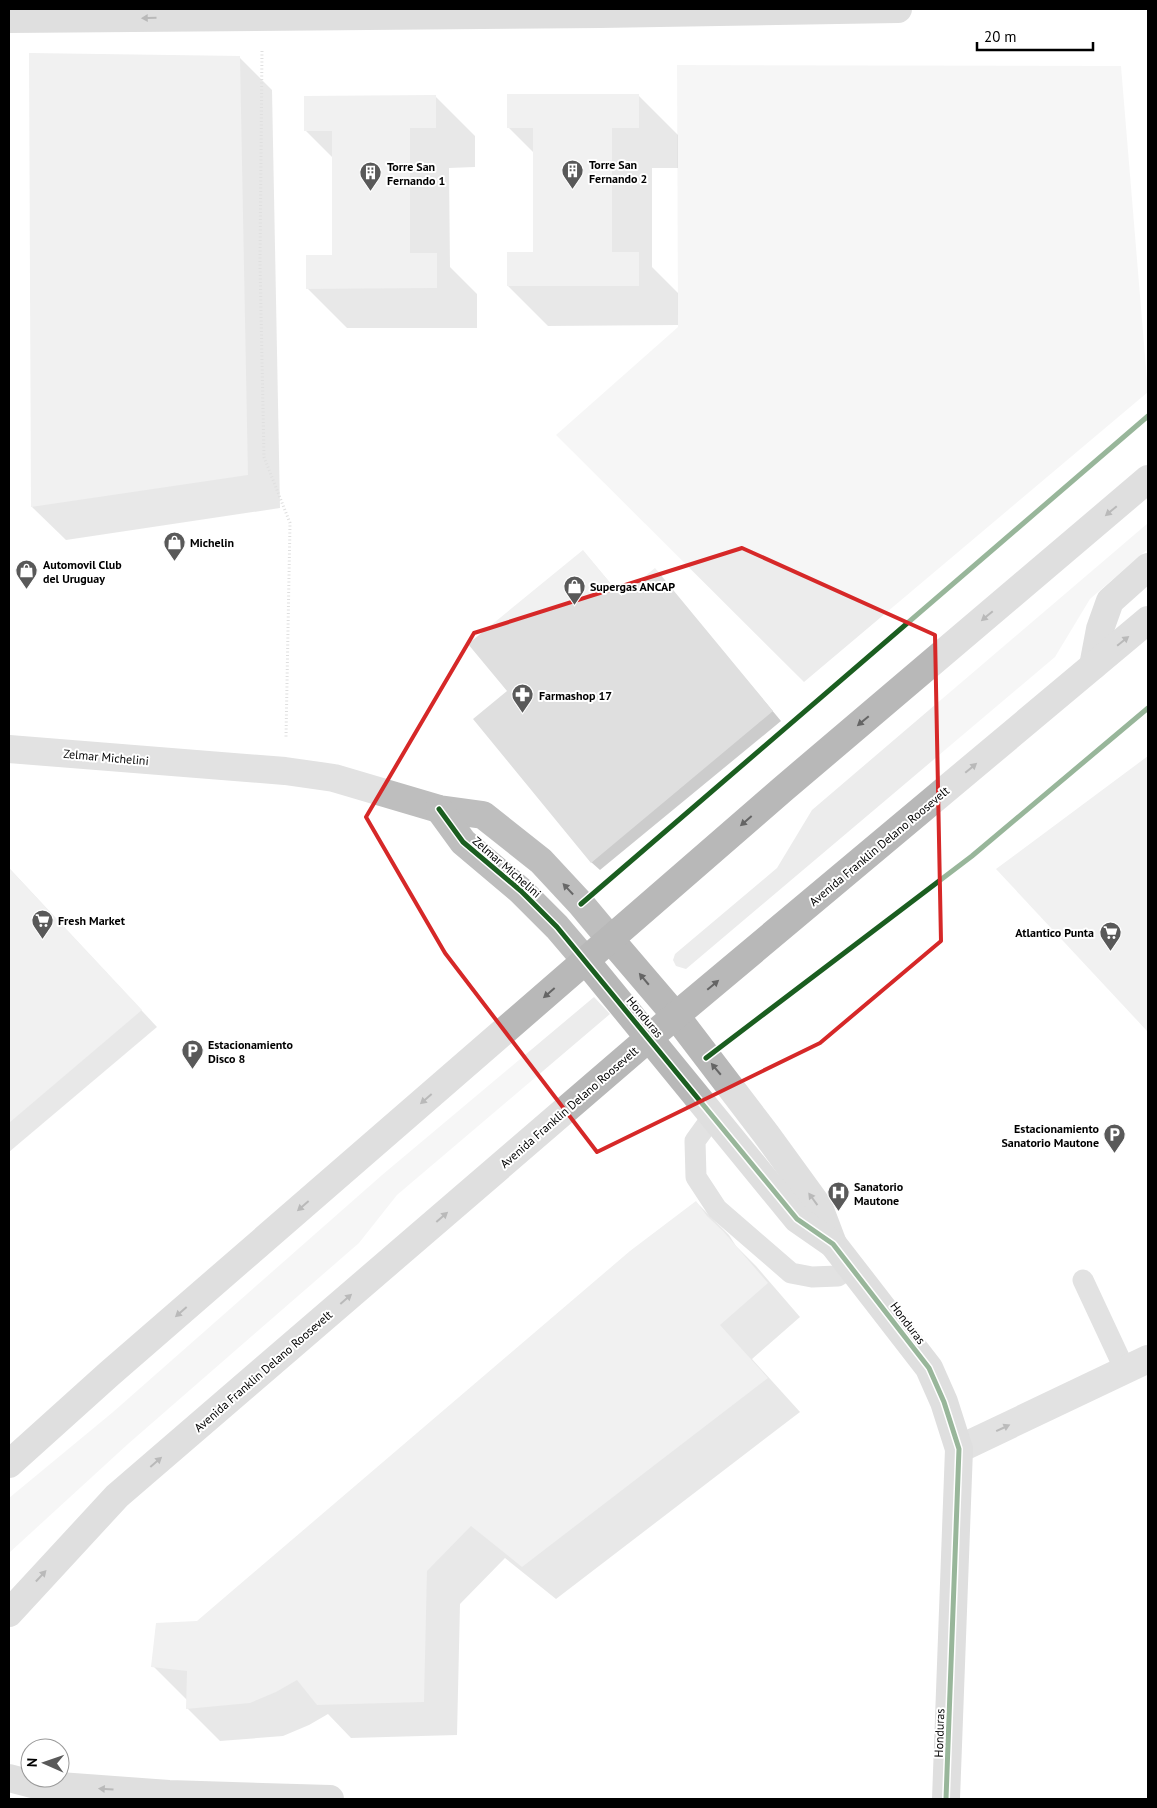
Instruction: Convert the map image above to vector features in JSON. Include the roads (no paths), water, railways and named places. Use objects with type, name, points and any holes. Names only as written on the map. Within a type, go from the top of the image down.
[{"type":"main road","points":[[9,19],[271,13],[898,9]]},
{"type":"main road","points":[[9,1464],[109,1374],[783,789],[1148,479]]},
{"type":"main road","points":[[1093,666],[1100,629],[1110,601],[1148,568]]},
{"type":"main road","name":"Avenida Franklin Delano Roosevelt","points":[[9,1612],[117,1496],[649,1038],[1148,620]]},
{"type":"main road","name":"Honduras","points":[[611,940],[676,1016],[706,1058],[760,1126],[819,1207],[833,1244]]},
{"type":"main road","name":"Honduras","points":[[586,961],[797,1218],[833,1244],[852,1267],[929,1368],[944,1402],[959,1448],[946,1799]]},
{"type":"main road","points":[[9,1778],[32,1784],[161,1794],[330,1799]]},
{"type":"street","name":"Zelmar Michelini","points":[[9,749],[285,771],[334,778],[439,809],[483,815],[541,861],[611,940]]},
{"type":"street","name":"Zelmar Michelini","points":[[439,809],[463,842],[521,891],[558,926],[586,961]]},
{"type":"street","points":[[959,1448],[1137,1365]]},
{"type":"lane","points":[[713,1116],[695,1141],[696,1177],[717,1209],[791,1273],[812,1277],[838,1276],[852,1267]]},
{"type":"lane","points":[[1083,1280],[1137,1365]]},
{"type":"place","name":"Torre San Fernando 2","points":[[573,190]]},
{"type":"place","name":"Torre San Fernando 1","points":[[371,192]]},
{"type":"place","name":"Michelin","points":[[174,561]]},
{"type":"place","name":"Automovil Club del Uruguay","points":[[27,590]]},
{"type":"place","name":"Supergas ANCAP","points":[[574,605]]},
{"type":"place","name":"Farmashop 17","points":[[523,714]]},
{"type":"place","name":"Fresh Market","points":[[42,939]]},
{"type":"place","name":"Atlantico Punta","points":[[1110,951]]},
{"type":"place","name":"Estacionamiento Disco 8","points":[[192,1070]]},
{"type":"place","name":"Estacionamiento Sanatorio Mautone","points":[[1115,1154]]},
{"type":"place","name":"Sanatorio Mautone","points":[[838,1212]]}]
